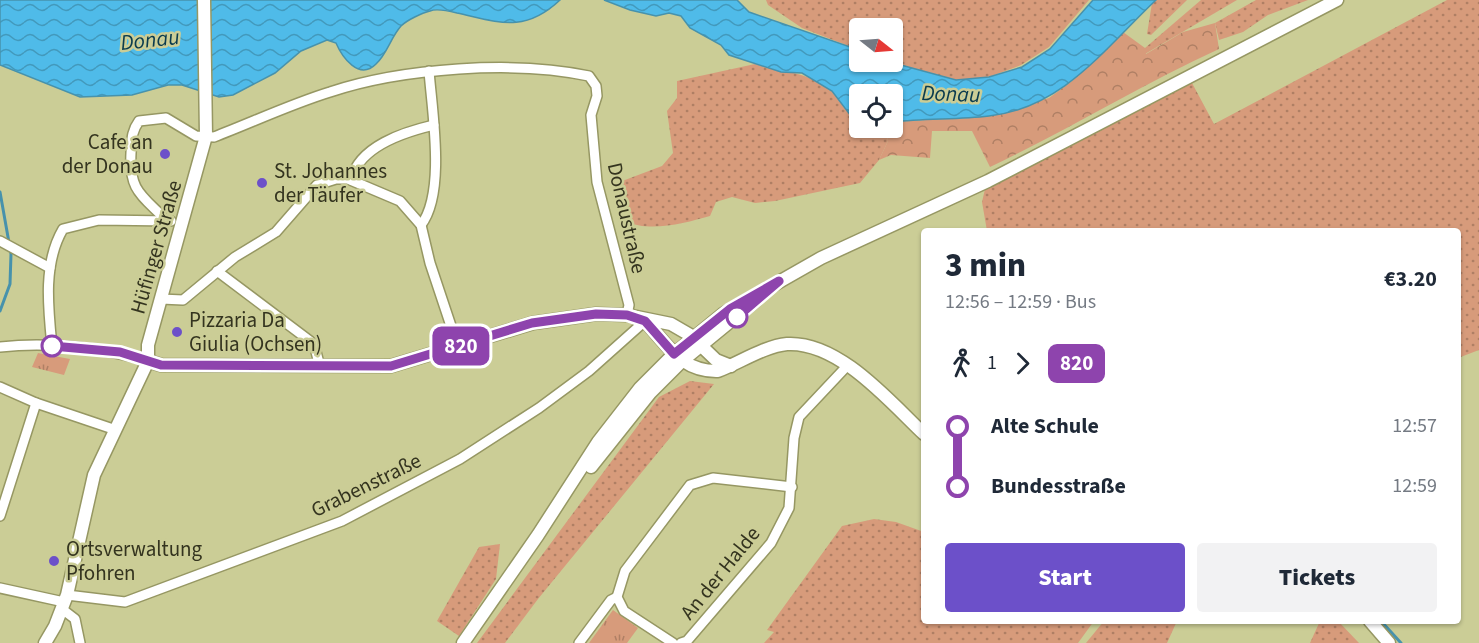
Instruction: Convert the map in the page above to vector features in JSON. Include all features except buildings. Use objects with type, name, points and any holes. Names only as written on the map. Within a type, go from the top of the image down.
[{"type":"street","name":"Hüfinger Straße","points":[[45,643],[64,602],[94,475],[148,361],[148,345],[184,221],[206,133],[204,0]]},
{"type":"street","points":[[463,643],[538,535],[606,446],[678,358],[730,309],[821,258],[988,181],[1337,0]]},
{"type":"street","name":"Donaustraße","points":[[206,133],[214,137],[329,92],[375,80],[429,71],[530,68],[589,76],[596,86],[597,96],[591,115],[597,182],[629,305],[627,315]]},
{"type":"street","points":[[421,225],[430,213],[437,150],[429,71]]},
{"type":"street","points":[[167,221],[134,187],[130,175],[132,130],[139,121],[166,118],[178,123],[192,134],[206,133]]},
{"type":"street","points":[[351,180],[361,163],[384,143],[412,130],[434,125]]},
{"type":"street","points":[[161,299],[183,300],[235,257],[276,232],[317,185],[336,179],[351,180],[400,201],[421,225],[430,263],[458,347]]},
{"type":"street","points":[[52,346],[48,307],[50,268],[56,240],[63,229],[99,220],[184,221]]},
{"type":"street","points":[[1,242],[50,268]]},
{"type":"street","points":[[217,271],[314,344],[320,367]]},
{"type":"street","points":[[0,346],[52,346],[120,352],[161,365],[391,366],[532,323],[596,314],[627,315],[645,321],[671,324],[716,360],[731,366]]},
{"type":"street","points":[[645,321],[678,358],[693,369],[718,371],[786,344],[802,346],[826,354],[847,366],[888,397],[921,431]]},
{"type":"street","name":"Grabenstraße","points":[[0,588],[64,602],[125,602],[342,521],[460,459],[539,408],[589,371],[645,321]]},
{"type":"street","name":"An der Halde","points":[[681,643],[687,641],[771,543],[789,508],[794,438],[799,417],[847,366]]},
{"type":"street","points":[[0,387],[36,403],[116,430]]},
{"type":"street","points":[[0,516],[36,403]]},
{"type":"street","points":[[579,643],[611,600],[617,597],[625,571],[690,485],[713,478],[792,487]]},
{"type":"street","name":"An der Halde","points":[[617,597],[624,610],[673,643]]},
{"type":"street","points":[[64,602],[75,619],[80,643]]},
{"type":"street","points":[[469,643],[487,609]]},
{"type":"street","points":[[1373,624],[1389,643]]},
{"type":"green space","points":[[766,0],[1089,0],[1049,47],[1021,65],[989,77],[956,80],[903,66],[903,18],[849,18],[849,46],[802,28],[768,5]]},
{"type":"green space","points":[[1156,0],[1187,0],[1151,35],[1147,34],[1152,3]]},
{"type":"green space","points":[[1201,0],[1237,0],[1145,54],[1145,48]]},
{"type":"green space","points":[[1256,0],[1308,0],[1268,15],[1243,32],[1219,40],[1215,23]]},
{"type":"green space","points":[[1447,0],[1479,0],[1479,350],[1461,357],[1461,228],[986,228],[982,202],[985,189],[1192,83],[1214,124]]},
{"type":"green space","points":[[1215,23],[1219,49],[990,167],[972,131],[932,131],[930,158],[891,155],[879,160],[888,138],[903,138],[903,121],[991,116],[1049,98],[1072,81],[1123,32],[1145,48],[1146,54],[1183,32]]},
{"type":"green space","points":[[755,64],[795,73],[814,79],[836,94],[849,113],[849,138],[888,138],[888,141],[879,160],[860,183],[775,201],[755,203],[732,197],[716,202],[710,216],[656,227],[635,225],[625,221],[619,207],[617,183],[662,166],[673,153],[667,111],[677,98],[677,81]]},
{"type":"green space","points":[[38,353],[70,359],[64,375],[32,367]]},
{"type":"green space","points":[[690,381],[714,384],[538,599],[505,643],[477,643],[659,397]]},
{"type":"green space","points":[[874,519],[896,522],[921,531],[921,624],[1092,624],[1078,643],[764,643],[774,632],[767,630],[842,526]]},
{"type":"green space","points":[[500,544],[496,579],[459,636],[437,621],[479,547]]},
{"type":"green space","points":[[613,610],[638,628],[627,643],[589,643]]},
{"type":"green space","points":[[1102,624],[1176,624],[1167,643],[1086,643]]},
{"type":"green space","points":[[1319,624],[1341,624],[1359,643],[1310,643]]},
{"type":"water","name":"Donau","points":[[0,0],[560,0],[534,18],[510,23],[485,20],[443,10],[427,12],[401,26],[380,60],[370,69],[357,69],[342,55],[336,43],[327,40],[301,51],[275,73],[233,95],[219,97],[182,85],[168,85],[132,95],[80,97],[0,65]]},
{"type":"water","name":"Donau","points":[[604,0],[737,0],[749,12],[849,47],[849,72],[903,72],[903,66],[956,80],[989,77],[1022,67],[1050,49],[1093,0],[1156,0],[1081,73],[1039,101],[1015,111],[989,116],[903,121],[903,84],[849,84],[849,113],[832,91],[802,73],[781,72],[729,55],[721,45],[690,28],[681,16],[669,13],[656,16],[630,10]]},
{"type":"waterway","points":[[0,192],[11,254],[10,284],[0,311]]},
{"type":"waterway","points":[[1384,624],[1401,643]]},
{"type":"bus line","name":"820","points":[[52,346],[120,352],[161,365],[391,366],[532,323],[596,314],[627,315],[645,321],[674,354],[730,309],[779,281],[737,317]]},
{"type":"place","name":"Cafe an der Donau","points":[[165,154]]},
{"type":"place","name":"St. Johannes der Täufer","points":[[262,183]]},
{"type":"place","name":"Pizzaria Da Giulia (Ochsen)","points":[[177,332]]},
{"type":"place","name":"Ortsverwaltung Pfohren","points":[[54,561]]}]
